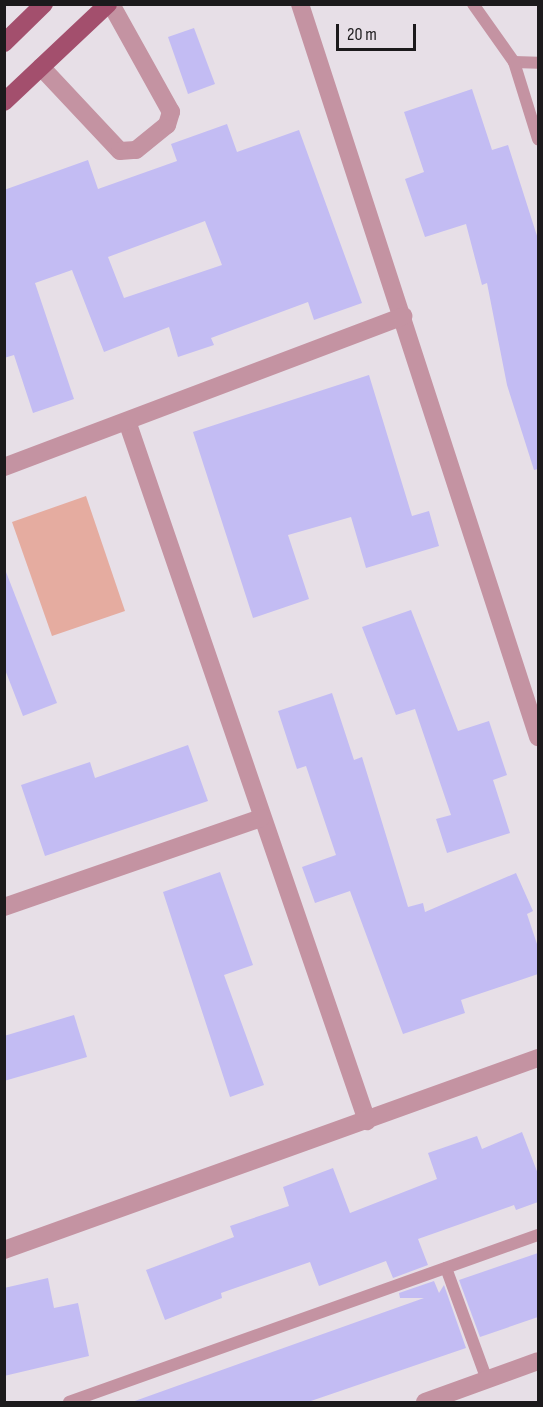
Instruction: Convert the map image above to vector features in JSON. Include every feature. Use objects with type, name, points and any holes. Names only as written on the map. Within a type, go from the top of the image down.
[{"type":"main road","points":[[4,44],[44,4]]},
{"type":"main road","points":[[4,102],[110,4]]},
{"type":"street","points":[[41,67],[120,151],[136,150],[167,125],[171,112],[110,4]]},
{"type":"street","points":[[300,4],[538,737]]},
{"type":"street","points":[[4,467],[128,424],[403,316]]},
{"type":"street","points":[[128,424],[261,818],[367,1121]]},
{"type":"street","points":[[4,907],[261,818]]},
{"type":"street","points":[[4,1250],[538,1058]]},
{"type":"street","points":[[425,1402],[538,1362]]},
{"type":"lane","points":[[473,4],[514,62],[538,139]]},
{"type":"lane","points":[[514,62],[538,63]]},
{"type":"lane","points":[[69,1402],[538,1235]]},
{"type":"lane","points":[[446,1268],[487,1380]]},
{"type":"shaded area","points":[[86,496],[125,611],[52,636],[12,522]]},
{"type":"building","points":[[194,28],[215,84],[188,94],[168,37]]},
{"type":"building","points":[[472,89],[492,150],[508,145],[538,239],[538,469],[534,470],[507,385],[487,283],[482,285],[466,224],[425,237],[405,179],[424,172],[404,112]]},
{"type":"building","points":[[227,124],[237,152],[299,130],[362,303],[314,320],[308,302],[211,338],[214,345],[178,357],[169,327],[104,352],[72,270],[35,283],[74,399],[33,413],[14,355],[4,358],[4,190],[88,160],[98,189],[177,161],[171,144]],"holes":[[[205,221],[222,265],[124,298],[108,257]]]},
{"type":"building","points":[[369,375],[412,516],[429,511],[439,546],[366,568],[351,517],[288,535],[309,599],[253,618],[193,432]]},
{"type":"building","points":[[6,572],[57,703],[23,716],[4,667]]},
{"type":"building","points":[[411,610],[458,731],[489,721],[507,775],[493,780],[510,833],[447,853],[436,819],[451,815],[415,709],[396,715],[362,627]]},
{"type":"building","points":[[332,693],[354,760],[362,757],[408,907],[423,903],[425,912],[516,873],[533,911],[527,914],[538,947],[538,974],[461,1000],[465,1013],[403,1034],[350,891],[315,903],[302,867],[336,855],[306,766],[297,769],[278,711]]},
{"type":"building","points":[[188,745],[208,801],[45,856],[21,785],[90,762],[95,778]]},
{"type":"building","points":[[220,872],[253,965],[224,975],[264,1085],[230,1097],[163,892]]},
{"type":"building","points":[[74,1015],[87,1057],[4,1081],[4,1036]]},
{"type":"building","points":[[522,1132],[538,1174],[538,1202],[516,1210],[514,1205],[418,1239],[428,1265],[393,1278],[386,1261],[319,1286],[310,1262],[221,1293],[222,1298],[165,1320],[146,1270],[234,1237],[230,1226],[289,1206],[283,1187],[333,1168],[350,1213],[437,1179],[428,1153],[477,1136],[482,1149]]},
{"type":"building","points":[[538,1253],[538,1317],[480,1337],[459,1280]]},
{"type":"building","points":[[48,1278],[54,1308],[78,1303],[89,1356],[4,1376],[4,1288]]},
{"type":"building","points":[[434,1281],[439,1293],[444,1285],[466,1348],[308,1402],[132,1402],[424,1298],[400,1298],[399,1293]]}]
